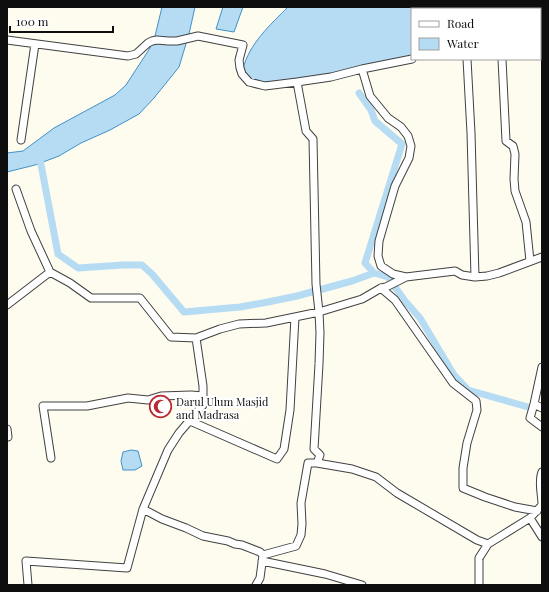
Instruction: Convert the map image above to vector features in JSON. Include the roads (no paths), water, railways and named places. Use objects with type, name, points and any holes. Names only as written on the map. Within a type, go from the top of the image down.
[{"type":"street","points":[[7,40],[128,56],[140,52],[148,43],[152,41],[177,41],[198,36],[243,45],[240,68],[245,78],[249,82],[265,86],[331,77],[411,58]]},
{"type":"street","points":[[21,140],[35,44]]},
{"type":"street","points":[[467,60],[471,133],[475,277]]},
{"type":"street","points":[[502,60],[506,141],[513,146],[515,154],[515,191],[526,222],[530,261]]},
{"type":"street","points":[[362,69],[370,96],[388,118],[400,127],[408,136],[411,146],[410,158],[395,186],[379,241],[378,256],[381,266],[393,274],[403,278]]},
{"type":"street","points":[[297,82],[306,131],[312,139],[316,284],[320,333],[314,449],[320,455],[318,463]]},
{"type":"street","points":[[16,189],[31,231],[50,272],[70,283],[91,298],[140,298],[171,337],[196,338],[239,324],[266,323],[319,312],[362,299],[403,278],[455,271],[462,275],[475,277],[487,276],[542,257]]},
{"type":"street","points":[[7,305],[50,272]]},
{"type":"street","points":[[383,287],[395,300],[453,383],[476,401],[478,410],[467,443],[463,468],[463,488],[515,507],[536,511]]},
{"type":"street","points":[[190,421],[277,459],[284,449],[290,410],[295,317]]},
{"type":"street","points":[[28,585],[26,561],[128,568],[143,509],[168,450],[179,433],[203,405],[204,386],[196,338]]},
{"type":"street","points":[[542,367],[530,418],[542,427]]},
{"type":"street","points":[[51,458],[43,406],[87,406],[128,398],[148,400],[161,396],[203,396]]},
{"type":"street","points":[[534,404],[542,408]]},
{"type":"street","points":[[7,429],[8,437]]},
{"type":"street","points":[[263,558],[296,546],[301,535],[301,503],[308,464],[318,463],[352,469],[376,477],[397,493],[477,540],[488,544]]},
{"type":"street","points":[[479,585],[480,558],[488,544],[530,518],[542,505],[540,484],[542,472]]},
{"type":"street","points":[[143,509],[162,519],[203,536],[228,541],[260,552],[263,558],[260,578],[256,585]]},
{"type":"street","points":[[530,518],[542,537]]},
{"type":"street","points":[[263,558],[362,585]]},
{"type":"water","points":[[162,7],[195,7],[179,67],[139,114],[110,130],[81,143],[59,156],[35,165],[7,172],[7,153],[23,151],[54,128],[115,95],[126,85],[150,48],[155,36]]},
{"type":"water","points":[[223,7],[243,7],[234,32],[216,29]]},
{"type":"water","points":[[288,7],[435,7],[411,8],[411,57],[354,70],[303,79],[280,82],[261,82],[250,79],[243,69],[246,60],[255,43]]},
{"type":"water","points":[[131,450],[138,451],[142,466],[135,470],[123,470],[121,461],[123,452]]},
{"type":"waterway","points":[[359,93],[371,110],[375,121],[402,144],[365,263],[374,273],[388,277],[405,301],[420,318],[454,375],[468,390],[528,407]]},
{"type":"waterway","points":[[39,154],[58,254],[78,268],[142,265],[152,274],[184,312],[240,307],[268,302],[297,296],[352,281],[374,273]]},
{"type":"place","name":"Darul Ulum Masjid and Madrasa","points":[[160,407]]}]
